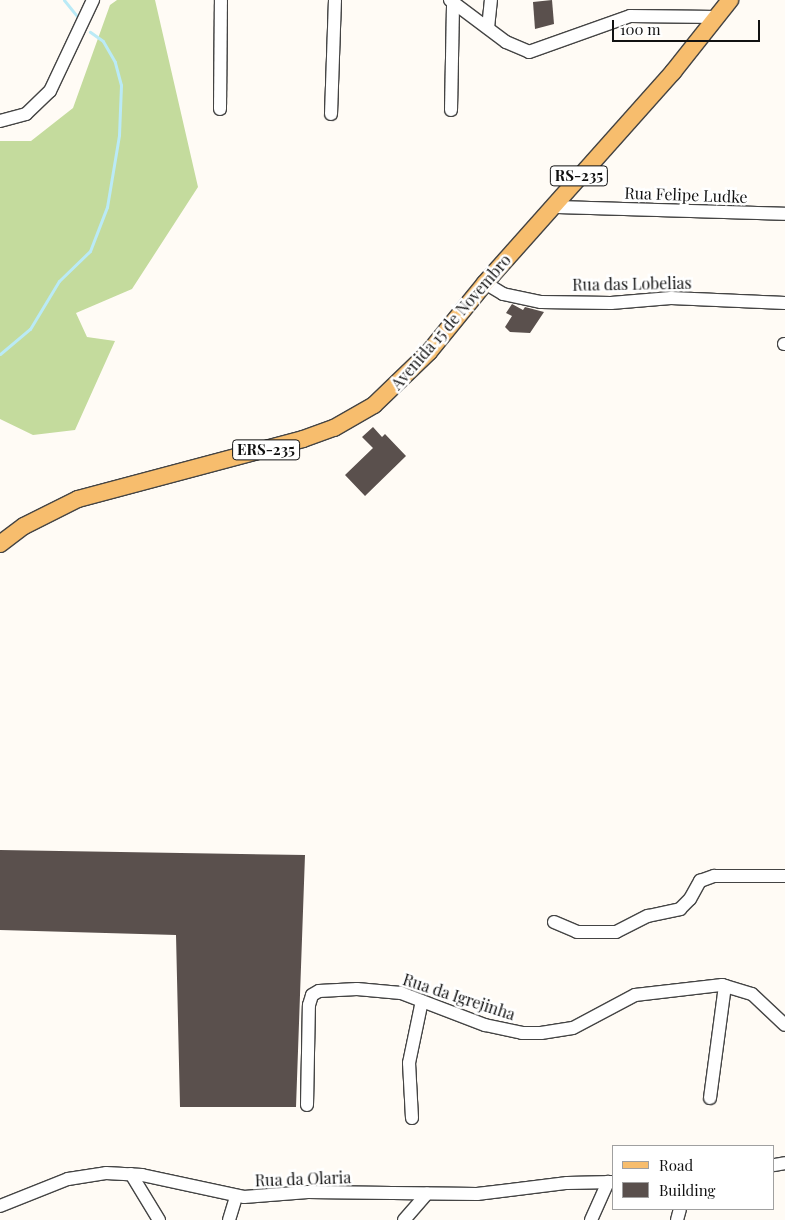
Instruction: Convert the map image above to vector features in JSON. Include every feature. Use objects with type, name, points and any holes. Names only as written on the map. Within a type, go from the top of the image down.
[{"type":"main road","name":"Avenida 15 de Novembro","points":[[0,544],[24,526],[85,496],[280,446],[334,428],[386,396],[429,352],[484,283],[555,207],[718,17],[730,0]]},
{"type":"street","points":[[0,121],[26,114],[50,91],[93,0]]},
{"type":"street","points":[[220,109],[221,0]]},
{"type":"street","points":[[330,114],[335,0]]},
{"type":"street","points":[[488,28],[491,0]]},
{"type":"street","points":[[452,1],[520,50],[536,51],[630,16],[718,17]]},
{"type":"street","points":[[451,110],[452,1]]},
{"type":"street","name":"Rua Felipe Ludke","points":[[555,207],[785,214]]},
{"type":"street","name":"Rua das Lobelias","points":[[484,283],[503,294],[541,302],[599,303],[670,298],[785,303]]},
{"type":"street","points":[[554,922],[577,932],[616,932],[648,916],[680,908],[690,899],[700,881],[714,876],[785,876]]},
{"type":"street","points":[[710,1098],[725,986]]},
{"type":"street","name":"Rua da Igrejinha","points":[[307,1104],[312,996],[322,991],[357,989],[401,993],[485,1025],[522,1033],[541,1034],[573,1028],[635,995],[725,986],[752,994],[785,1025]]},
{"type":"street","points":[[412,1118],[409,1063],[422,1001]]},
{"type":"street","name":"Rua da Olaria","points":[[0,1206],[68,1179],[106,1173],[130,1174],[236,1197],[308,1192],[494,1194],[567,1182],[611,1182]]},
{"type":"street","points":[[130,1174],[159,1220]]},
{"type":"street","points":[[591,1220],[611,1182]]},
{"type":"street","points":[[404,1220],[427,1194]]},
{"type":"street","points":[[229,1220],[236,1197]]},
{"type":"green space","points":[[117,0],[155,0],[198,187],[132,289],[76,313],[87,337],[115,341],[75,430],[33,435],[0,419],[0,141],[31,141],[73,108],[110,5]]},
{"type":"building","points":[[552,0],[554,24],[535,29],[533,2]]},
{"type":"building","points":[[512,304],[523,310],[525,307],[544,312],[530,333],[510,332],[505,327],[512,316],[506,313]]},
{"type":"building","points":[[373,427],[382,437],[385,434],[406,456],[365,496],[345,475],[373,448],[362,437]]},
{"type":"building","points":[[0,850],[305,855],[296,1107],[180,1107],[176,935],[0,930]]},
{"type":"waterway","points":[[64,0],[77,16]]},
{"type":"waterway","points":[[0,354],[30,329],[59,281],[90,251],[107,207],[119,135],[121,85],[115,62],[103,41],[90,32]]}]
